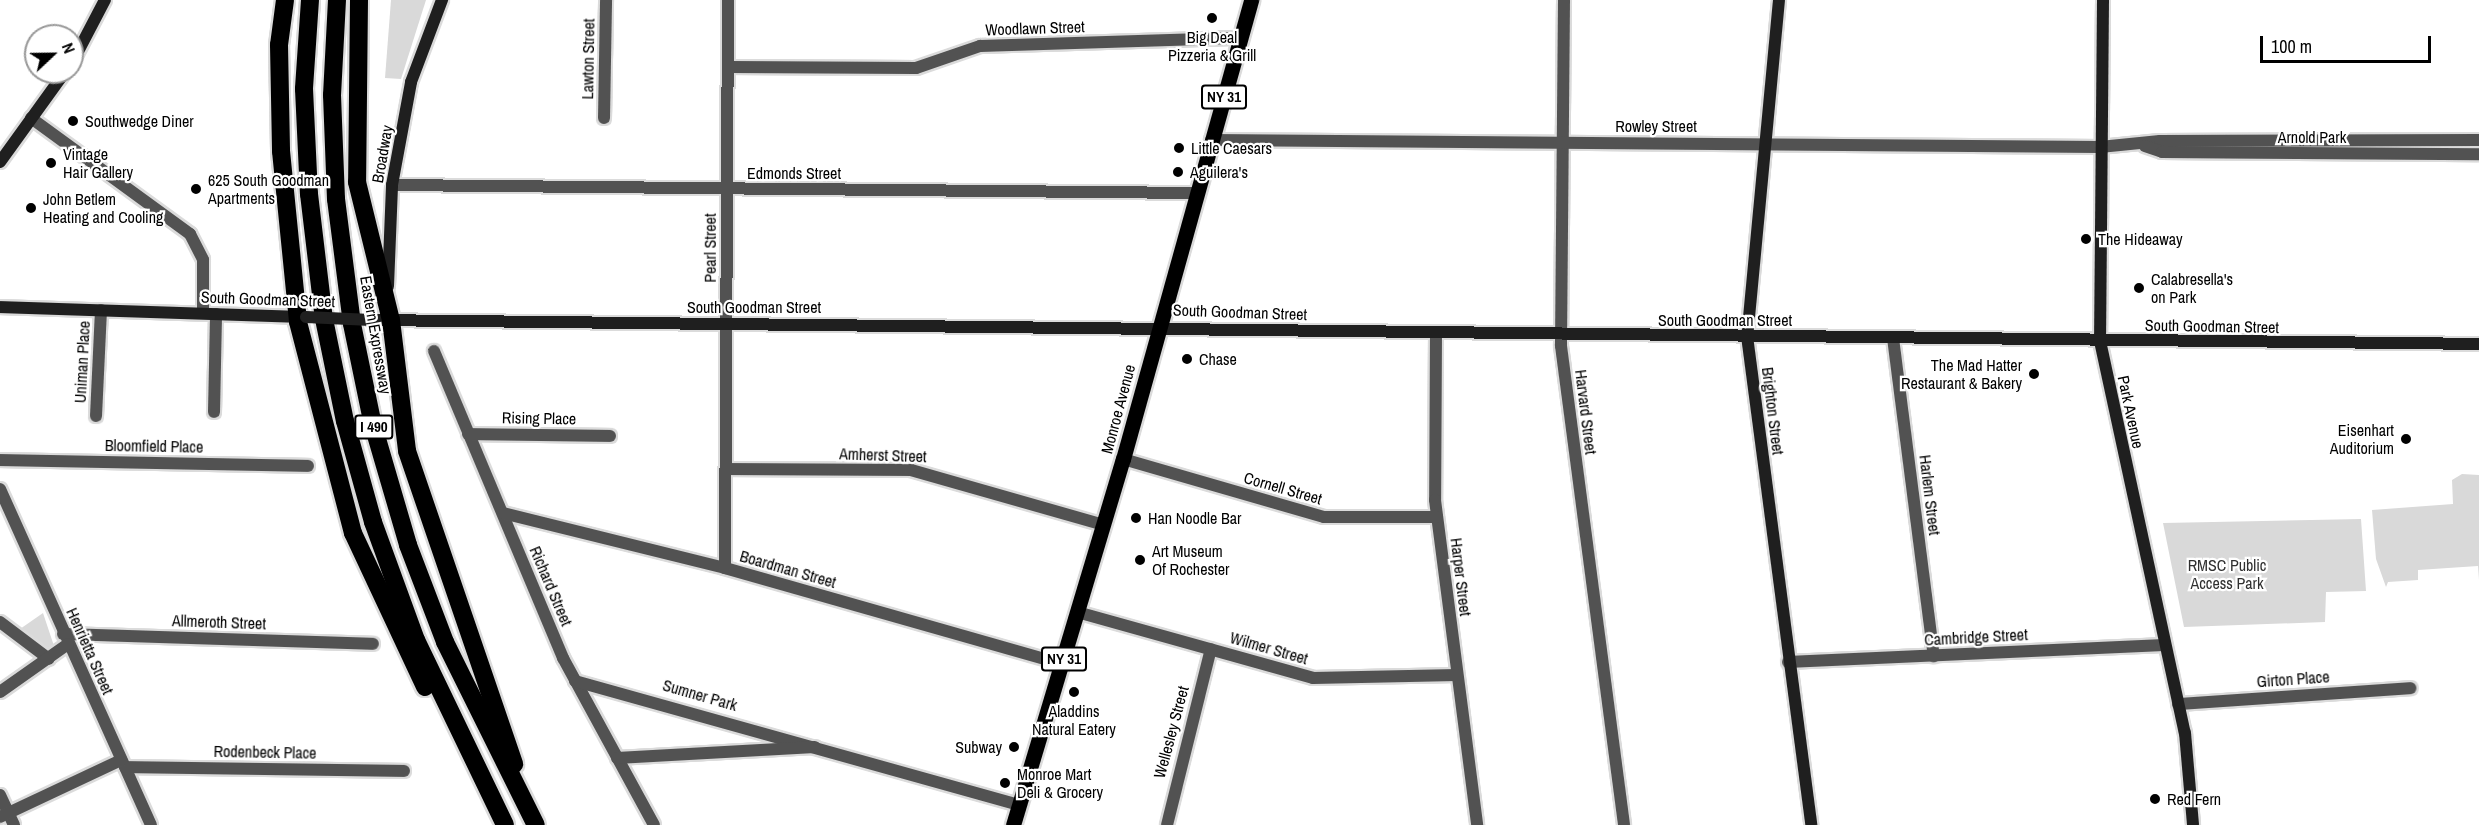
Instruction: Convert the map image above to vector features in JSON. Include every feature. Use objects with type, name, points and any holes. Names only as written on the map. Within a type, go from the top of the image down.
[{"type":"highway","points":[[285,0],[279,45],[281,151],[302,317],[335,476],[364,564],[408,657],[486,791]]},
{"type":"highway","name":"I 490","points":[[310,0],[304,89],[309,194],[340,401],[397,591],[486,791],[505,825]]},
{"type":"highway","name":"Eastern Expressway","points":[[337,0],[332,85],[335,189],[348,302],[371,415],[433,613],[536,825]]},
{"type":"highway","points":[[358,0],[357,182],[391,320],[412,472],[536,825]]},
{"type":"main road","points":[[84,40],[105,0]]},
{"type":"main road","name":"Broadway","points":[[391,320],[392,185],[411,82],[442,0]]},
{"type":"main road","name":"Monroe Avenue","points":[[1013,825],[1124,459],[1251,0]]},
{"type":"main road","name":"Brighton Street","points":[[1779,0],[1747,336],[1811,825]]},
{"type":"main road","name":"Park Avenue","points":[[2103,0],[2100,341],[2178,704],[2193,825]]},
{"type":"main road","points":[[0,162],[56,84]]},
{"type":"main road","name":"South Goodman Street","points":[[0,307],[371,320],[1159,326],[1560,335],[2479,344]]},
{"type":"street","name":"Lawton Street","points":[[604,118],[606,0]]},
{"type":"street","name":"Pearl Street","points":[[725,568],[728,0]]},
{"type":"street","name":"Harvard Street","points":[[1564,0],[1560,335],[1624,825]]},
{"type":"street","name":"Woodlawn Street","points":[[728,67],[916,68],[980,46],[1240,38]]},
{"type":"street","points":[[31,118],[190,234],[203,260],[203,314]]},
{"type":"street","name":"Rowley Street","points":[[1211,140],[2100,147]]},
{"type":"street","name":"Arnold Park","points":[[2100,147],[2145,146],[2160,141],[2479,140]]},
{"type":"street","name":"Arnold Park","points":[[2145,146],[2162,152],[2479,154]]},
{"type":"street","name":"Edmonds Street","points":[[392,185],[1196,193]]},
{"type":"street","name":"Uniman Place","points":[[96,416],[101,310]]},
{"type":"street","points":[[214,412],[216,314]]},
{"type":"street","name":"Harper Street","points":[[1436,333],[1437,517],[1477,825]]},
{"type":"street","name":"Harlem Street","points":[[1893,338],[1934,656]]},
{"type":"street","name":"Richard Street","points":[[434,351],[575,681],[654,825]]},
{"type":"street","name":"Rising Place","points":[[468,434],[610,436]]},
{"type":"street","name":"Cornell Street","points":[[1124,459],[1324,517],[1437,517]]},
{"type":"street","name":"Bloomfield Place","points":[[0,460],[308,466]]},
{"type":"street","name":"Amherst Street","points":[[726,469],[911,470],[1104,525]]},
{"type":"street","name":"Henrietta Street","points":[[0,489],[151,825]]},
{"type":"street","name":"Boardman Street","points":[[503,513],[725,568],[1063,664]]},
{"type":"street","name":"Wilmer Street","points":[[1077,612],[1313,678],[1457,675]]},
{"type":"street","points":[[0,622],[49,659]]},
{"type":"street","points":[[0,692],[49,659],[66,639]]},
{"type":"street","name":"Allmeroth Street","points":[[66,639],[373,644]]},
{"type":"street","name":"Cambridge Street","points":[[1788,662],[2164,645]]},
{"type":"street","name":"Wellesley Street","points":[[1167,825],[1211,649]]},
{"type":"street","name":"Sumner Park","points":[[575,681],[1019,805]]},
{"type":"street","name":"Girton Place","points":[[2178,704],[2410,688]]},
{"type":"street","name":"Sumner Park","points":[[618,758],[815,747]]},
{"type":"street","points":[[4,815],[123,763]]},
{"type":"street","name":"Rodenbeck Place","points":[[123,763],[404,771]]},
{"type":"street","points":[[0,795],[4,815],[14,825]]},
{"type":"green space","points":[[391,0],[426,0],[401,79],[385,78]]},
{"type":"green space","points":[[2462,474],[2479,475],[2479,580],[2478,566],[2418,570],[2418,580],[2388,582],[2386,587],[2376,559],[2372,510],[2453,504],[2452,480]]},
{"type":"green space","name":"RMSC Public Access Park","points":[[2361,519],[2366,591],[2326,592],[2325,622],[2184,627],[2163,523]]},
{"type":"green space","points":[[43,613],[55,649],[47,652],[20,629]]},
{"type":"place","name":"Big Deal Pizzeria & Grill","points":[[1212,18]]},
{"type":"place","name":"Southwedge Diner","points":[[73,121]]},
{"type":"place","name":"Little Caesars","points":[[1179,148]]},
{"type":"place","name":"Vintage Hair Gallery","points":[[51,163]]},
{"type":"place","name":"Aguilera's","points":[[1178,172]]},
{"type":"place","name":"625 South Goodman Apartments","points":[[196,189]]},
{"type":"place","name":"John Betlem Heating and Cooling","points":[[31,208]]},
{"type":"place","name":"The Hideaway","points":[[2086,239]]},
{"type":"place","name":"Calabresella's on Park","points":[[2139,288]]},
{"type":"place","name":"Chase","points":[[1187,359]]},
{"type":"place","name":"The Mad Hatter Restaurant & Bakery","points":[[2034,374]]},
{"type":"place","name":"Eisenhart Auditorium","points":[[2406,439]]},
{"type":"place","name":"Han Noodle Bar","points":[[1136,518]]},
{"type":"place","name":"Art Museum Of Rochester","points":[[1140,560]]},
{"type":"place","name":"Aladdins Natural Eatery","points":[[1074,692]]},
{"type":"place","name":"Subway","points":[[1014,747]]},
{"type":"place","name":"Monroe Mart Deli & Grocery","points":[[1005,783]]},
{"type":"place","name":"Red Fern","points":[[2155,799]]}]
